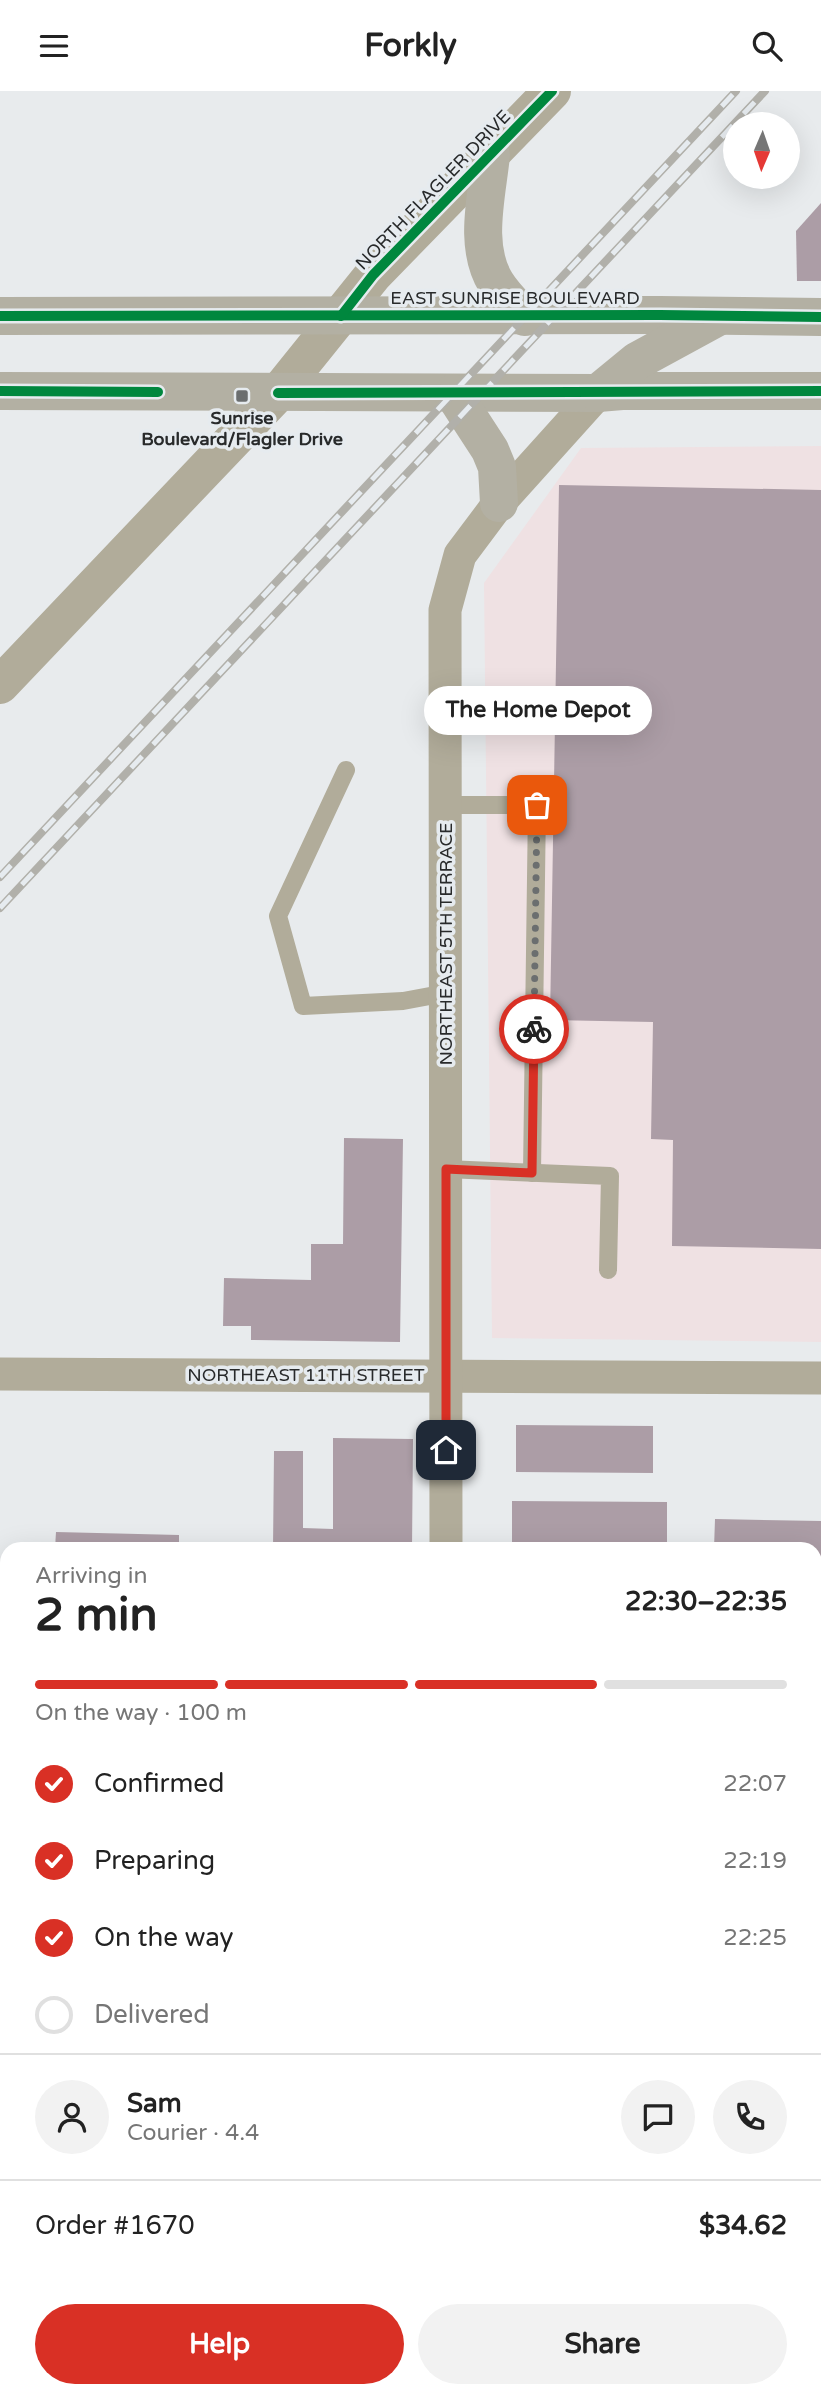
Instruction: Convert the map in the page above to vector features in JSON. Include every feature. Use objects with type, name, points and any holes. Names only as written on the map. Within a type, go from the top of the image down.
[{"type":"main road","points":[[491,155],[483,236],[486,260],[496,283],[525,317]]},
{"type":"main road","name":"EAST SUNRISE BOULEVARD","points":[[0,316],[821,317]]},
{"type":"main road","points":[[598,393],[637,361],[717,317]]},
{"type":"main road","points":[[0,391],[821,391]]},
{"type":"main road","points":[[453,393],[490,450],[497,467],[499,503]]},
{"type":"street","name":"NORTH FLAGLER DRIVE","points":[[0,685],[278,393],[373,275],[552,91]]},
{"type":"street","name":"NORTHEAST 5TH TERRACE","points":[[446,1542],[445,610],[460,555],[499,503],[598,393]]},
{"type":"street","name":"NORTHEAST 11TH STREET","points":[[0,1374],[821,1378]]},
{"type":"lane","points":[[346,770],[278,916],[303,1006],[403,1001],[446,993]]},
{"type":"lane","points":[[446,804],[537,805],[532,1173]]},
{"type":"lane","points":[[446,1169],[610,1177],[608,1270]]},
{"type":"shaded area","points":[[821,446],[821,1342],[492,1338],[484,583],[581,448]]},
{"type":"building","points":[[821,203],[821,281],[797,281],[796,231]]},
{"type":"building","points":[[559,485],[821,490],[821,1249],[672,1246],[673,1140],[651,1139],[653,1022],[550,1020]]},
{"type":"building","points":[[344,1138],[403,1139],[400,1342],[251,1340],[251,1326],[223,1326],[224,1278],[311,1280],[311,1244],[343,1244]]},
{"type":"building","points":[[516,1425],[653,1426],[653,1473],[516,1472]]},
{"type":"building","points":[[333,1438],[413,1439],[412,1542],[273,1542],[274,1451],[303,1451],[303,1528],[333,1529]]},
{"type":"building","points":[[512,1501],[667,1502],[667,1542],[512,1542]]},
{"type":"building","points":[[715,1519],[821,1521],[821,1542],[714,1542]]},
{"type":"building","points":[[56,1532],[179,1535],[179,1542],[55,1542]]},
{"type":"railway","points":[[0,877],[736,91]]},
{"type":"railway","points":[[0,908],[765,91]]},
{"type":"cycle path","points":[[341,316],[373,275],[552,91]]},
{"type":"cycle path","points":[[0,316],[821,317]]},
{"type":"cycle path","points":[[0,391],[158,392]]},
{"type":"cycle path","points":[[278,393],[821,391]]},
{"type":"way so far","points":[[534,1029],[537,805]]},
{"type":"place","name":"Sunrise Boulevard/Flagler Drive","points":[[242,396]]},
{"type":"place","name":"The Home Depot","points":[[537,805]]},
{"type":"route","points":[[446,1450],[446,1169],[532,1173],[534,1029]]}]
